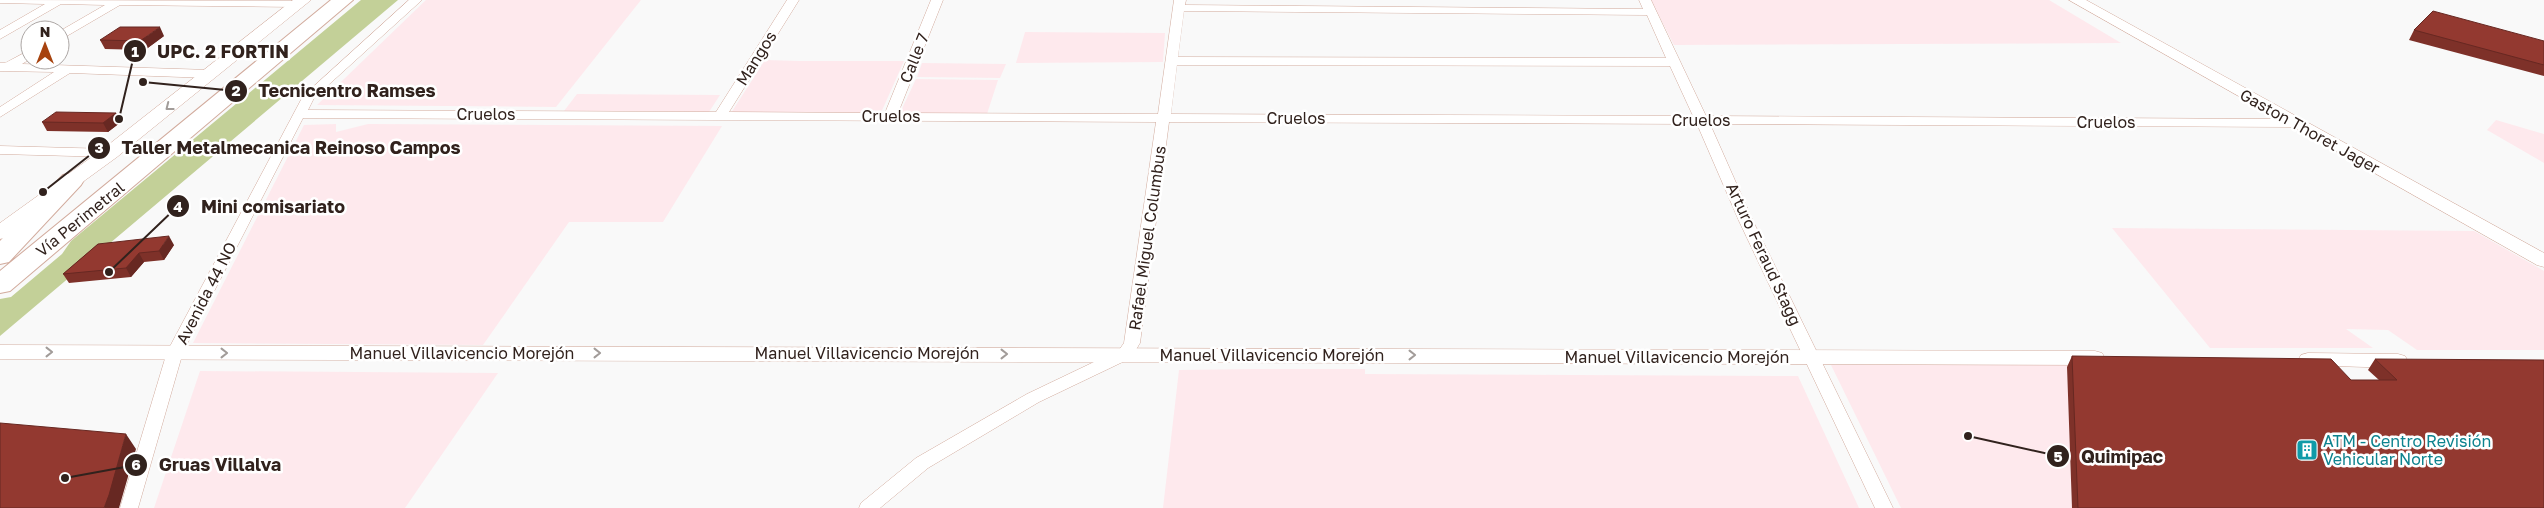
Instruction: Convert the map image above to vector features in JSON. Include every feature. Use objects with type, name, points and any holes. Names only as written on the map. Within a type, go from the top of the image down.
[{"type":"highway","name":"Vía Perimetral","points":[[0,262],[323,0]]},
{"type":"highway","name":"Vía Perimetral","points":[[0,285],[344,0]]},
{"type":"highway","points":[[0,256],[72,180]]},
{"type":"main road","name":"Vía Perimetral","points":[[0,233],[110,153],[300,2]]},
{"type":"street","name":"Avenida 44 NO","points":[[129,508],[175,352],[309,96],[416,0]]},
{"type":"street","name":"Mangos","points":[[720,116],[793,0]]},
{"type":"street","name":"Calle 7","points":[[890,116],[937,0]]},
{"type":"street","name":"Gaston Thoret Jager","points":[[2076,0],[2293,123],[2544,261]]},
{"type":"street","name":"Gaston Thoret Jager","points":[[2090,0],[2544,251]]},
{"type":"street","points":[[1,1],[117,3],[300,2]]},
{"type":"street","points":[[0,35],[58,2]]},
{"type":"street","points":[[70,30],[117,3]]},
{"type":"street","points":[[1180,4],[1648,6]]},
{"type":"street","name":"Rafael Miguel Columbus","points":[[1125,354],[1132,343],[1180,4]]},
{"type":"street","name":"Arturo Feraud Stagg","points":[[1648,6],[1702,120],[1746,221],[1884,508]]},
{"type":"street","points":[[2,68],[20,59]]},
{"type":"street","points":[[1172,61],[1673,62]]},
{"type":"street","points":[[2,68],[20,69]]},
{"type":"street","points":[[0,113],[66,70],[210,74]]},
{"type":"street","name":"Cruelos","points":[[299,114],[2293,123]]},
{"type":"street","points":[[3,152],[110,153]]},
{"type":"street","name":"Manuel Villavicencio Morejón","points":[[0,352],[2110,358]]},
{"type":"street","points":[[868,508],[922,463],[1033,398],[1125,354]]},
{"type":"street","points":[[2286,359],[2415,361]]},
{"type":"shaded area","points":[[426,0],[641,0],[556,107],[317,105]]},
{"type":"shaded area","points":[[1651,0],[2049,0],[2121,43],[1674,45]]},
{"type":"shaded area","points":[[1025,32],[1165,33],[1163,62],[1016,63]]},
{"type":"shaded area","points":[[765,60],[904,61],[880,115],[731,113]]},
{"type":"shaded area","points":[[922,63],[1006,64],[1000,78],[917,77]]},
{"type":"shaded area","points":[[916,79],[998,80],[987,114],[899,115]]},
{"type":"shaded area","points":[[577,94],[720,95],[709,112],[564,111]]},
{"type":"shaded area","points":[[2496,120],[2544,134],[2544,163],[2487,130]]},
{"type":"shaded area","points":[[336,124],[336,132],[368,124],[722,126],[663,222],[569,222],[483,345],[193,343],[304,125]]},
{"type":"shaded area","points":[[2112,228],[2474,231],[2544,271],[2544,350],[2417,350],[2388,330],[2346,329],[2373,348],[2210,348]]},
{"type":"shaded area","points":[[2067,363],[2072,508],[1901,508],[1831,365]]},
{"type":"shaded area","points":[[1365,369],[1365,374],[1798,376],[1859,508],[1163,508],[1179,370]]},
{"type":"shaded area","points":[[200,371],[498,373],[405,508],[154,508]]},
{"type":"green space","points":[[361,0],[398,0],[0,336],[0,299],[11,297],[62,254],[71,241]]},
{"type":"building","points":[[2433,11],[2544,41],[2544,65],[2414,30]]},
{"type":"building","points":[[120,27],[160,27],[140,41],[100,40]]},
{"type":"building","points":[[56,112],[116,113],[103,123],[42,122]]},
{"type":"building","points":[[169,236],[159,251],[139,253],[126,268],[63,274],[98,244]]},
{"type":"building","name":"ATM - Centro Revisión Vehicular Norte","points":[[2072,356],[2331,359],[2351,380],[2397,380],[2375,359],[2544,360],[2544,508],[2078,508]]},
{"type":"building","points":[[0,423],[126,434],[104,508],[0,508]]},
{"type":"place","name":"Tecnicentro Ramses","points":[[143,82]]},
{"type":"place","name":"UPC. 2 FORTIN","points":[[119,119]]},
{"type":"place","name":"Taller Metalmecanica Reinoso Campos","points":[[43,192]]},
{"type":"place","name":"Mini comisariato","points":[[109,272]]},
{"type":"place","name":"Quimipac","points":[[1968,436]]},
{"type":"place","name":"ATM - Centro Revisión Vehicular Norte","points":[[2307,450]]},
{"type":"place","name":"Gruas Villalva","points":[[65,478]]}]
